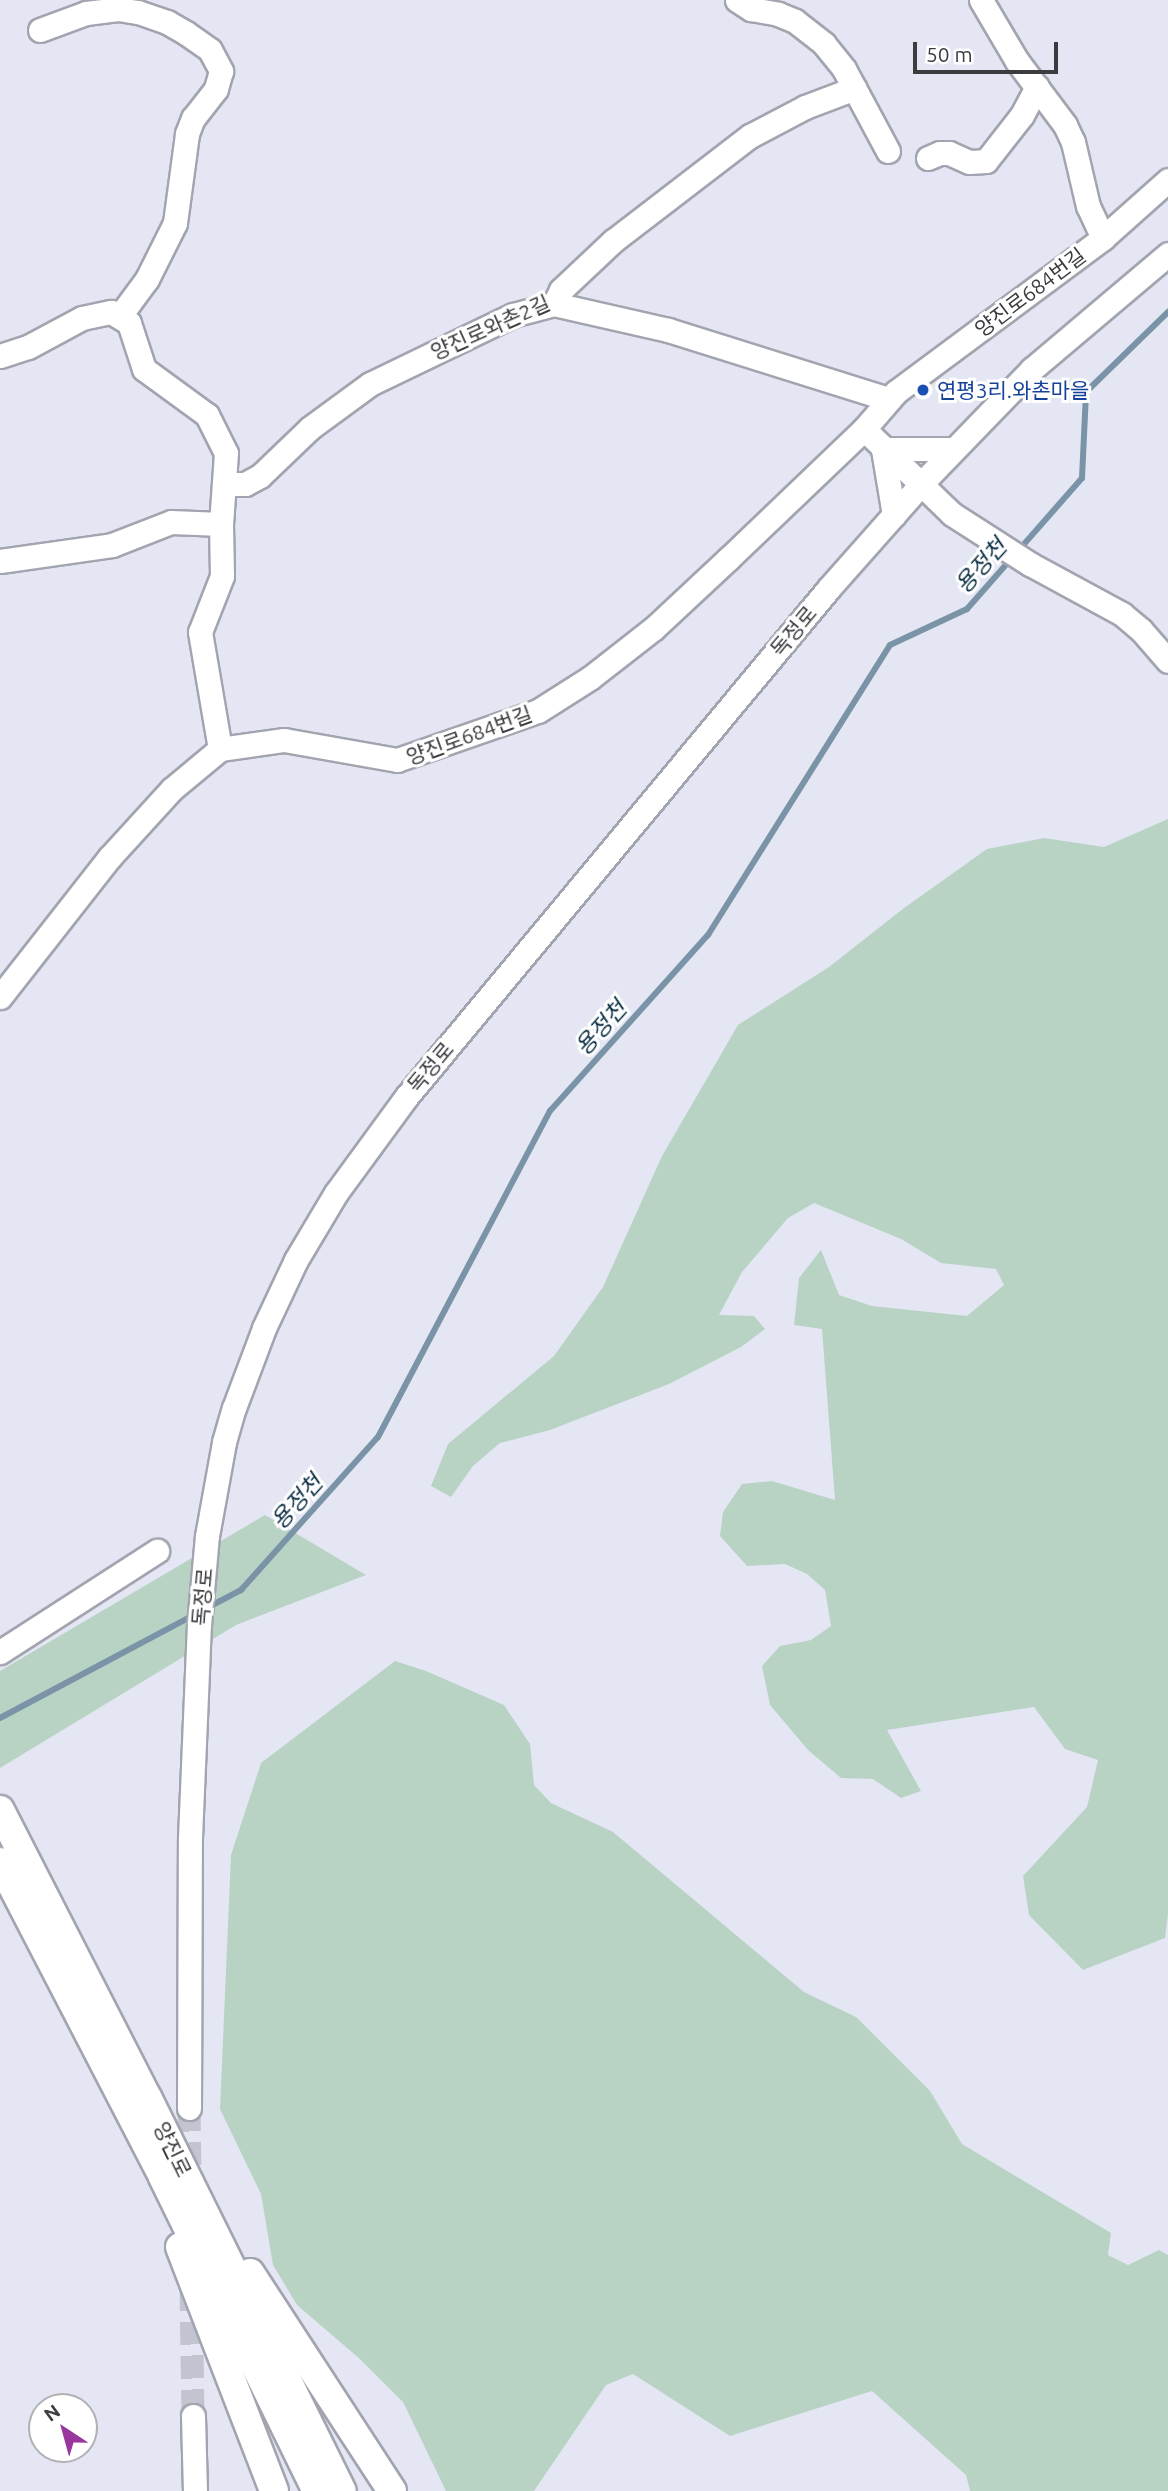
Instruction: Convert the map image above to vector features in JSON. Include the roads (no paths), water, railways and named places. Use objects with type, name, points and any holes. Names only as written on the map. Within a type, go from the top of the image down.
[{"type":"main road","name":"양진로","points":[[0,1810],[148,2099],[342,2491]]},
{"type":"main road","name":"양진로","points":[[0,1862],[317,2491]]},
{"type":"main road","points":[[148,2099],[244,2264],[392,2491]]},
{"type":"main road","points":[[138,2132],[220,2358],[274,2491]]},
{"type":"street","points":[[737,0],[751,9],[778,14],[809,29],[833,54],[855,88],[888,152]]},
{"type":"street","points":[[981,0],[1009,50],[1055,107],[1073,142],[1088,206],[1103,238]]},
{"type":"street","points":[[40,30],[86,13],[118,9],[138,12],[167,22],[210,50],[221,71],[216,89],[193,118],[187,134],[176,223],[147,279],[119,317]]},
{"type":"street","points":[[928,158],[949,153],[969,162],[986,161],[1021,115],[1037,87]]},
{"type":"street","name":"양진로와촌2길","points":[[224,484],[245,484],[260,476],[310,428],[370,384],[513,315],[554,304],[568,283],[613,241],[750,136],[804,107],[855,88]]},
{"type":"street","name":"양진로684번길","points":[[220,749],[284,740],[397,761],[538,711],[590,678],[654,628],[864,429],[888,399],[1103,238],[1168,180]]},
{"type":"street","name":"독정로","points":[[189,2108],[188,1940],[195,1695],[205,1559],[214,1495],[234,1408],[264,1328],[302,1249],[368,1146],[802,620],[894,514],[1032,369],[1168,254]]},
{"type":"street","points":[[554,304],[668,330],[888,399]]},
{"type":"street","points":[[0,356],[28,347],[82,318],[111,312],[130,323],[144,369],[207,415],[226,453],[221,524],[222,576],[200,632],[220,749],[172,789],[109,858],[0,997]]},
{"type":"street","points":[[864,429],[952,514],[1030,564],[1122,614],[1141,630],[1168,661]]},
{"type":"street","points":[[883,449],[954,449]]},
{"type":"street","points":[[883,449],[894,514]]},
{"type":"street","points":[[0,561],[112,545],[171,522],[221,524]]},
{"type":"street","points":[[0,1652],[157,1551]]},
{"type":"street","points":[[192,2416],[195,2491]]},
{"type":"waterway","name":"용정천","points":[[205,1609],[241,1590],[378,1437],[550,1111],[708,935],[890,645],[967,609],[1082,478],[1086,392],[1168,312]]},
{"type":"waterway","name":"용정천","points":[[0,1718],[196,1614]]},
{"type":"tunnel","points":[[189,2108],[190,2182]]},
{"type":"tunnel","points":[[191,2287],[193,2416]]},
{"type":"place","name":"연평3리.와촌마을","points":[[923,390]]}]
